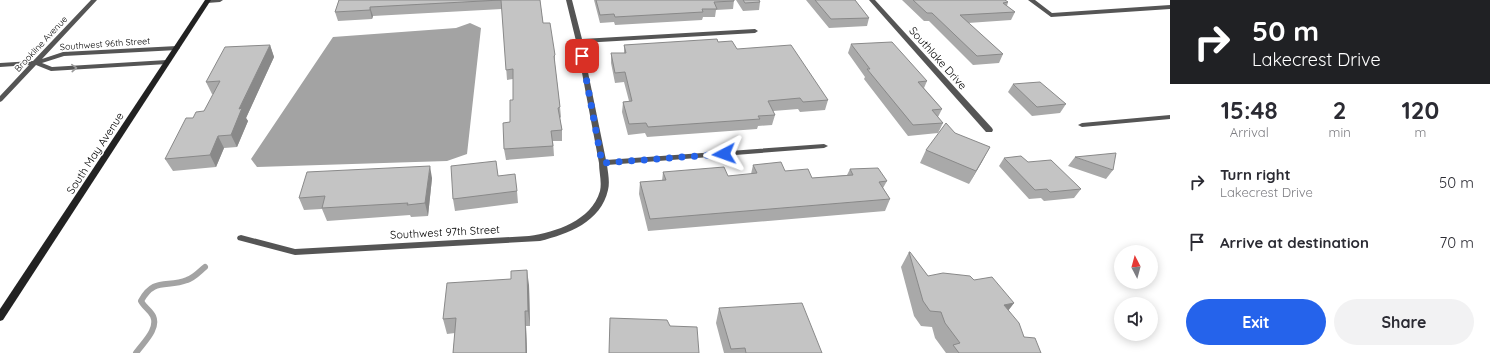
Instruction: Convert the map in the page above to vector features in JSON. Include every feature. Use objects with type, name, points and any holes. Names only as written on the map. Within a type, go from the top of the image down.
[{"type":"main road","name":"South May Avenue","points":[[0,317],[207,0]]},
{"type":"street","name":"Brookline Avenue","points":[[0,100],[94,0]]},
{"type":"street","points":[[207,0],[220,0]]},
{"type":"street","name":"Southwest 97th Street","points":[[241,238],[295,252],[539,238],[557,233],[573,226],[592,211],[603,193],[604,181],[579,41],[569,0]]},
{"type":"street","name":"Southlake Drive","points":[[872,0],[989,130]]},
{"type":"street","points":[[1031,0],[1051,15],[1170,7]]},
{"type":"street","points":[[579,41],[755,31]]},
{"type":"street","name":"Southwest 96th Street","points":[[0,65],[36,63],[64,54],[177,48]]},
{"type":"street","name":"Southwest 96th Street","points":[[36,63],[51,69],[167,62]]},
{"type":"street","points":[[1082,125],[1170,117]]},
{"type":"street","points":[[602,163],[824,146]]},
{"type":"shaded area","points":[[470,23],[481,28],[467,154],[447,161],[257,167],[251,159],[333,37],[456,28]]},
{"type":"building","points":[[339,0],[501,0],[370,7],[370,10],[335,12]]},
{"type":"building","points":[[501,0],[540,0],[543,23],[550,23],[560,107],[558,108],[562,130],[551,131],[553,146],[504,149],[503,123],[510,122],[510,100],[513,100],[513,69],[506,70]]},
{"type":"building","points":[[596,0],[734,1],[714,2],[717,9],[702,9],[703,12],[615,17],[614,14],[600,15]]},
{"type":"building","points":[[743,0],[759,0],[760,2],[745,3]]},
{"type":"building","points":[[815,0],[855,0],[869,18],[831,19]]},
{"type":"building","points":[[913,0],[1005,0],[1008,2],[1003,3],[1015,12],[960,15],[1003,54],[977,56],[932,13],[927,13]]},
{"type":"building","points":[[717,39],[718,42],[732,41],[737,49],[791,45],[828,100],[803,102],[800,98],[768,101],[775,115],[758,116],[760,119],[648,127],[646,123],[629,124],[623,102],[632,101],[625,72],[615,73],[611,53],[626,53],[624,45]]},
{"type":"building","points":[[892,42],[927,81],[918,82],[942,109],[932,110],[943,123],[913,125],[867,69],[870,69],[851,44]]},
{"type":"building","points":[[270,45],[239,109],[242,108],[231,135],[218,136],[210,155],[165,159],[186,118],[193,118],[196,112],[204,111],[220,81],[206,82],[225,47]]},
{"type":"building","points":[[1040,82],[1066,104],[1037,107],[1013,84]]},
{"type":"building","points":[[946,123],[955,133],[990,147],[976,171],[926,150]]},
{"type":"building","points":[[1116,153],[1113,170],[1075,157]]},
{"type":"building","points":[[1021,156],[1028,162],[1051,160],[1081,189],[1050,192],[1047,189],[1035,190],[1004,158]]},
{"type":"building","points":[[496,161],[498,176],[515,174],[517,191],[453,199],[451,166]]},
{"type":"building","points":[[781,162],[785,171],[808,169],[812,178],[853,175],[850,169],[878,168],[887,181],[879,182],[890,199],[650,219],[640,182],[666,180],[663,172],[724,167],[728,176],[757,173],[753,165]]},
{"type":"building","points":[[430,166],[425,203],[322,208],[325,196],[299,198],[307,172]]},
{"type":"building","points":[[909,252],[928,276],[943,273],[970,276],[974,280],[992,277],[1014,303],[1004,305],[1019,323],[1024,337],[1035,338],[1041,353],[959,353],[953,345],[960,343],[945,323],[941,312],[930,311],[923,301]]},
{"type":"building","points":[[527,270],[528,311],[525,311],[526,353],[453,353],[456,318],[443,319],[447,283],[511,279],[511,271]]},
{"type":"building","points":[[802,303],[822,353],[746,353],[745,348],[731,349],[719,308]]},
{"type":"building","points":[[610,318],[667,320],[670,326],[697,327],[699,353],[609,353]]},
{"type":"waterway","points":[[136,353],[149,336],[154,326],[153,316],[141,301],[146,294],[151,289],[161,284],[180,282],[190,279],[205,267]]},
{"type":"route","points":[[582,56],[602,163],[724,154]]}]
